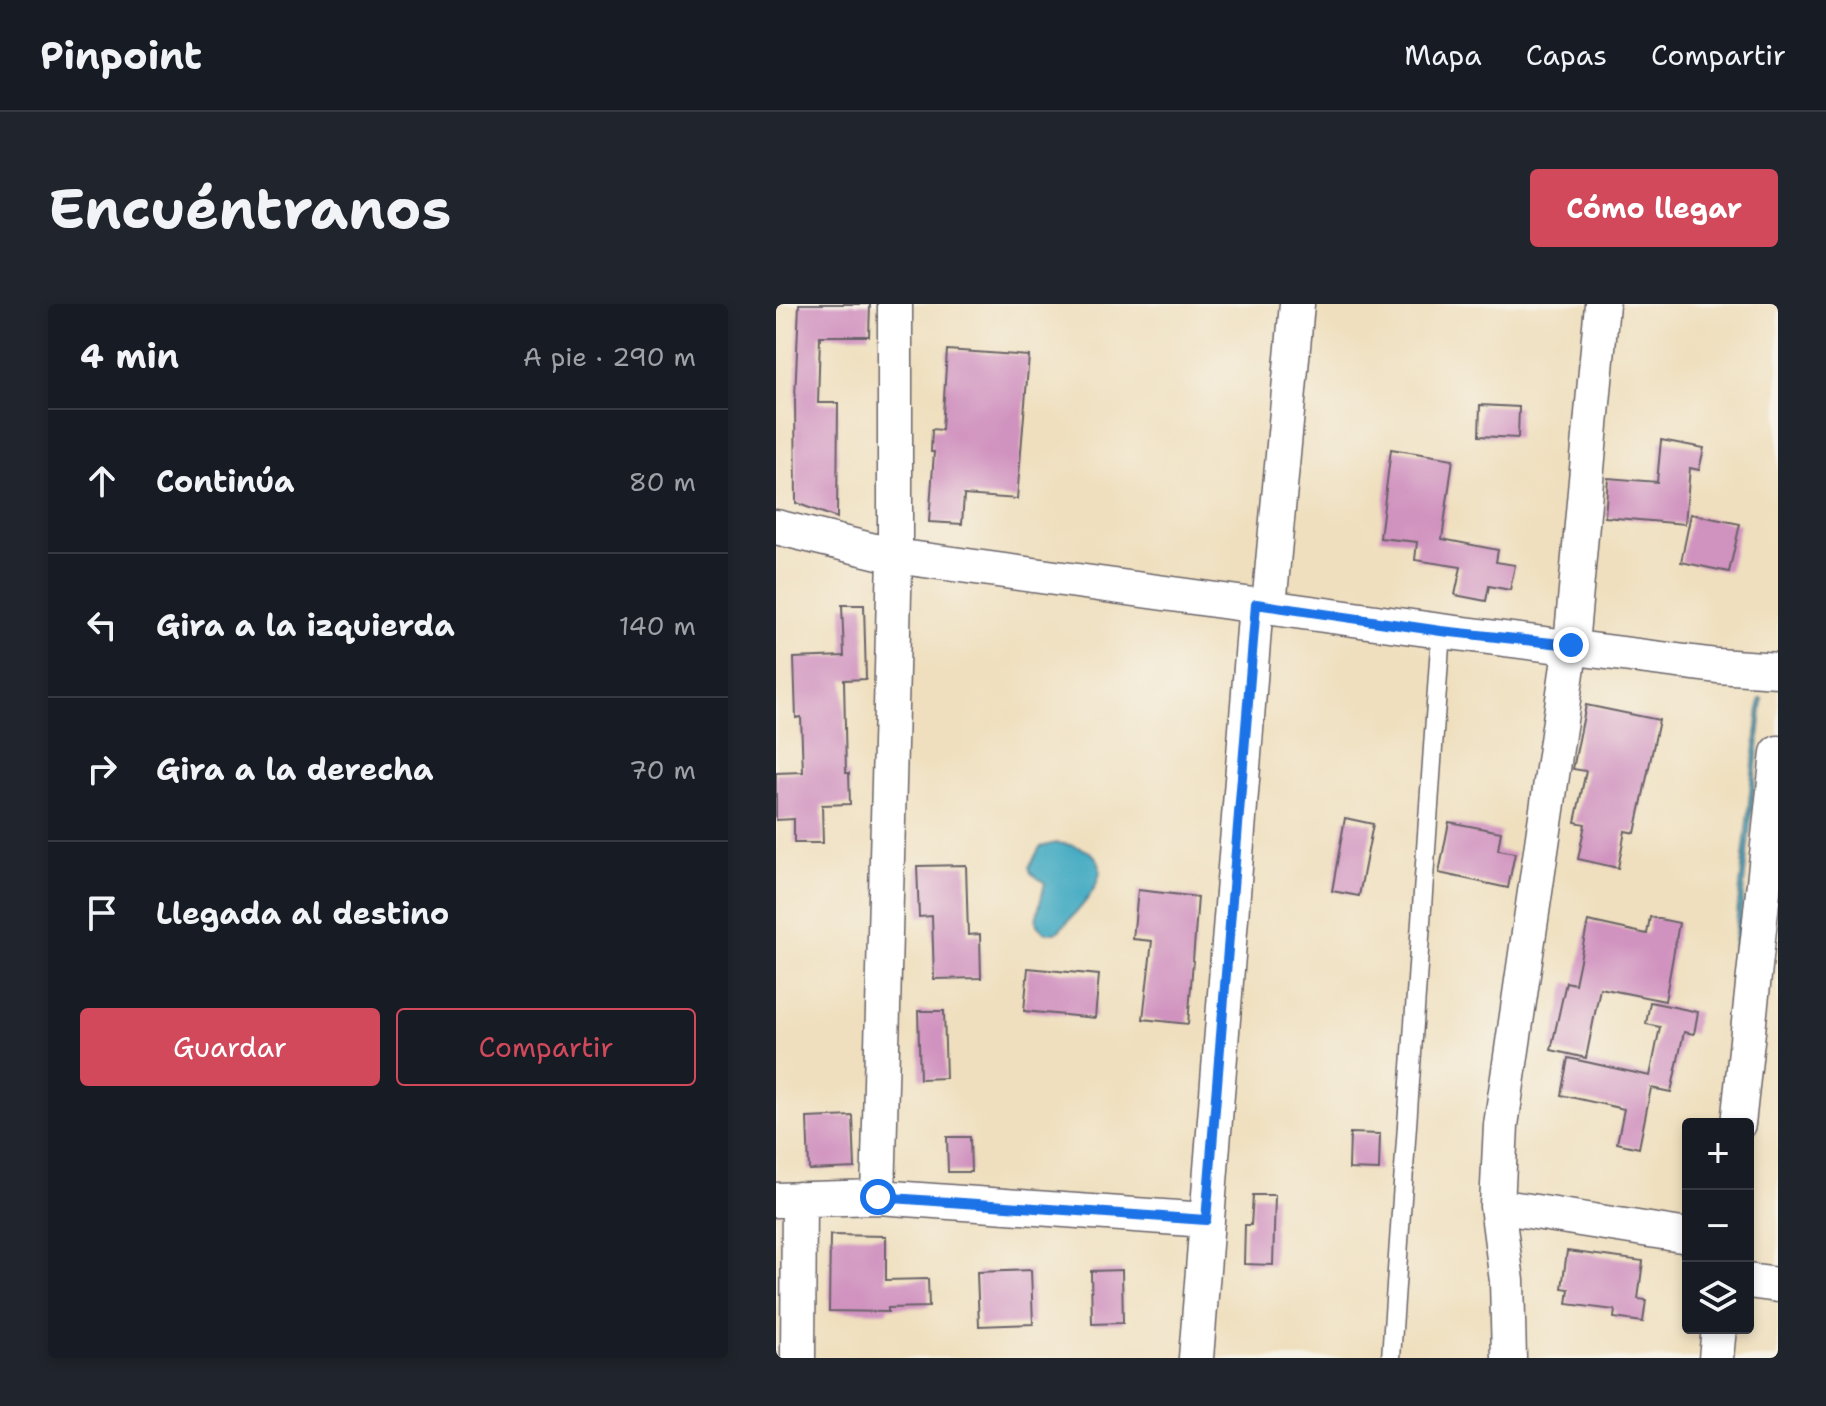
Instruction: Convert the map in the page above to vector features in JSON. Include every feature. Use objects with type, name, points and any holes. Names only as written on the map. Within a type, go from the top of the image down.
[{"type":"street","points":[[878,1197],[895,556],[895,304]]},
{"type":"street","points":[[1196,1358],[1263,605],[1297,304]]},
{"type":"street","points":[[1509,1358],[1507,1281],[1497,1206],[1501,1125],[1571,645],[1602,304]]},
{"type":"street","points":[[776,527],[895,556],[1441,631],[1571,645],[1717,666],[1778,670]]},
{"type":"street","points":[[1739,1118],[1778,753]]},
{"type":"street","points":[[798,1358],[787,1200],[878,1197],[1206,1220]]},
{"type":"street","points":[[1497,1206],[1682,1235]]},
{"type":"street","points":[[1754,1282],[1778,1285]]},
{"type":"street","points":[[1716,1358],[1718,1334]]},
{"type":"lane","points":[[1391,1358],[1441,631]]},
{"type":"water","points":[[1760,699],[1763,699],[1735,972],[1731,972]]},
{"type":"water","points":[[1056,843],[1080,848],[1094,856],[1100,866],[1092,892],[1081,906],[1056,933],[1045,933],[1036,920],[1045,883],[1031,873],[1029,867],[1040,847]]},
{"type":"building","points":[[799,304],[870,304],[869,336],[820,336],[818,403],[838,403],[837,518],[796,503],[795,398]]},
{"type":"building","points":[[947,350],[1029,356],[1017,499],[964,495],[962,524],[929,522],[934,452],[931,452],[932,429],[942,430]]},
{"type":"building","points":[[1480,405],[1519,407],[1518,438],[1479,436]]},
{"type":"building","points":[[1661,440],[1704,448],[1699,470],[1690,468],[1685,524],[1605,517],[1608,478],[1657,482]]},
{"type":"building","points":[[1391,449],[1453,459],[1442,539],[1498,550],[1496,562],[1515,565],[1510,590],[1489,586],[1486,601],[1455,595],[1461,567],[1415,560],[1417,542],[1380,538]]},
{"type":"building","points":[[1691,514],[1740,524],[1729,572],[1681,562]]},
{"type":"building","points":[[842,605],[864,605],[866,679],[844,680],[846,773],[849,773],[850,804],[822,805],[823,843],[794,843],[794,819],[776,820],[776,773],[803,772],[801,717],[796,718],[794,658],[844,656]]},
{"type":"building","points":[[1586,705],[1659,720],[1635,833],[1625,831],[1618,868],[1578,859],[1585,824],[1575,822],[1586,771],[1573,769]]},
{"type":"building","points":[[1345,818],[1373,824],[1359,896],[1332,891]]},
{"type":"building","points":[[1449,822],[1501,832],[1498,850],[1515,853],[1508,888],[1439,873]]},
{"type":"building","points":[[966,865],[968,935],[980,934],[981,978],[934,979],[932,916],[919,917],[917,866]]},
{"type":"building","points":[[1138,890],[1198,897],[1188,1024],[1143,1019],[1152,941],[1133,939]]},
{"type":"building","points":[[1650,917],[1679,923],[1665,1001],[1600,988],[1586,1058],[1551,1050],[1566,982],[1575,984],[1588,921],[1647,934]]},
{"type":"building","points":[[1028,968],[1099,975],[1095,1018],[1024,1011]]},
{"type":"building","points":[[1650,1002],[1698,1012],[1694,1034],[1684,1032],[1671,1092],[1651,1088],[1639,1148],[1617,1143],[1624,1109],[1561,1095],[1568,1058],[1650,1076],[1660,1027],[1646,1024]]},
{"type":"building","points":[[918,1011],[944,1011],[946,1078],[920,1079]]},
{"type":"building","points":[[853,1116],[855,1168],[809,1170],[807,1118]]},
{"type":"building","points":[[1350,1133],[1380,1134],[1379,1170],[1349,1169]]},
{"type":"building","points":[[947,1137],[970,1137],[971,1172],[948,1172]]},
{"type":"building","points":[[1253,1195],[1275,1195],[1273,1265],[1244,1264],[1245,1225],[1251,1225]]},
{"type":"building","points":[[830,1235],[886,1236],[886,1280],[928,1279],[929,1307],[888,1308],[888,1312],[829,1311]]},
{"type":"building","points":[[1567,1251],[1643,1261],[1638,1299],[1646,1300],[1643,1322],[1614,1318],[1615,1310],[1567,1304],[1569,1289],[1562,1288]]},
{"type":"building","points":[[1031,1270],[1033,1324],[979,1326],[977,1272]]},
{"type":"building","points":[[1122,1270],[1123,1323],[1092,1324],[1091,1271]]},
{"type":"route","points":[[878,1197],[1206,1220],[1256,604],[1441,631],[1571,645]]}]
